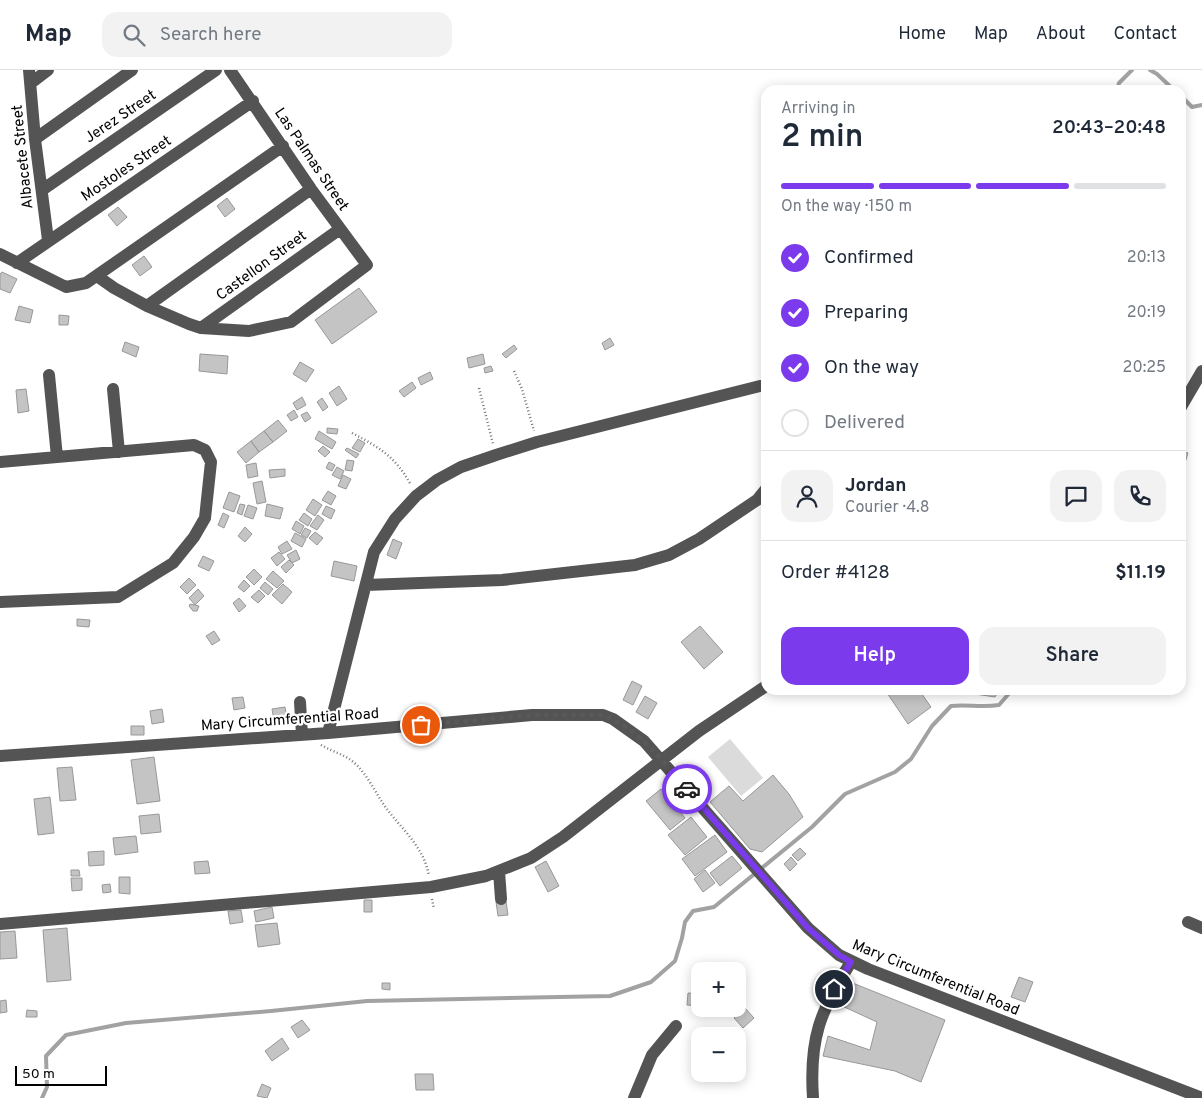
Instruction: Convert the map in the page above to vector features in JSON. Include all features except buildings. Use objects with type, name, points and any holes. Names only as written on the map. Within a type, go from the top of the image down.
[{"type":"street","points":[[30,76],[48,70]]},
{"type":"street","points":[[35,139],[132,70]]},
{"type":"street","name":"Jerez Street","points":[[42,190],[216,70]]},
{"type":"street","name":"Las Palmas Street","points":[[201,328],[249,331],[291,322],[367,266],[311,189],[253,101],[230,70]]},
{"type":"street","name":"Albacete Street","points":[[30,76],[35,139],[48,240]]},
{"type":"street","name":"Mostoles Street","points":[[18,262],[253,101]]},
{"type":"street","points":[[0,254],[66,287],[86,283],[283,146]]},
{"type":"street","points":[[147,306],[311,189]]},
{"type":"street","name":"Castellon Street","points":[[201,328],[340,229]]},
{"type":"street","points":[[98,276],[114,288],[147,306],[201,328]]},
{"type":"street","points":[[1186,398],[1202,371]]},
{"type":"street","points":[[49,375],[57,457]]},
{"type":"street","points":[[328,733],[374,552],[395,519],[416,496],[437,480],[461,467],[496,455],[537,442],[761,386]]},
{"type":"street","points":[[113,388],[119,452]]},
{"type":"street","points":[[0,462],[194,446],[205,450],[211,462],[205,518],[194,537],[173,563],[118,597],[0,602]]},
{"type":"street","points":[[366,585],[502,580],[635,564],[669,556],[699,539],[757,500],[761,495]]},
{"type":"street","points":[[0,924],[431,887],[486,876],[531,858],[563,837],[699,731],[761,689]]},
{"type":"street","points":[[300,702],[308,735]]},
{"type":"street","name":"Mary Circumferential Road","points":[[0,756],[308,735],[532,715],[603,715],[613,719],[629,730],[662,760],[808,928],[839,955],[851,962],[1202,1098]]},
{"type":"street","points":[[499,871],[501,899]]},
{"type":"street","points":[[1188,922],[1202,928]]},
{"type":"street","points":[[813,1098],[811,1075],[816,1032],[834,989],[851,962]]},
{"type":"street","points":[[634,1098],[652,1056],[676,1026]]},
{"type":"path","points":[[514,371],[522,389],[537,442]]},
{"type":"path","points":[[478,388],[496,455]]},
{"type":"path","points":[[352,433],[377,446],[396,462],[416,496]]},
{"type":"path","points":[[308,735],[320,745],[353,762],[368,780],[421,854],[426,863],[431,887]]},
{"type":"shaded area","points":[[730,739],[763,778],[741,796],[708,757]]},
{"type":"waterway","points":[[1118,85],[1132,70]]},
{"type":"waterway","points":[[1150,70],[1169,85]]},
{"type":"waterway","points":[[1186,101],[1192,107],[1202,105]]},
{"type":"waterway","points":[[42,1098],[47,1087],[46,1056],[66,1035],[126,1023],[367,1001],[610,996],[651,982],[675,961],[685,922],[693,911],[714,907],[812,827],[845,794],[895,772],[911,759],[932,726],[951,706],[999,705],[1008,695]]},
{"type":"way so far","points":[[421,725],[532,715],[603,715],[613,719],[644,742],[687,789]]},
{"type":"route","points":[[687,789],[808,928],[839,955],[851,962],[834,989]]}]
